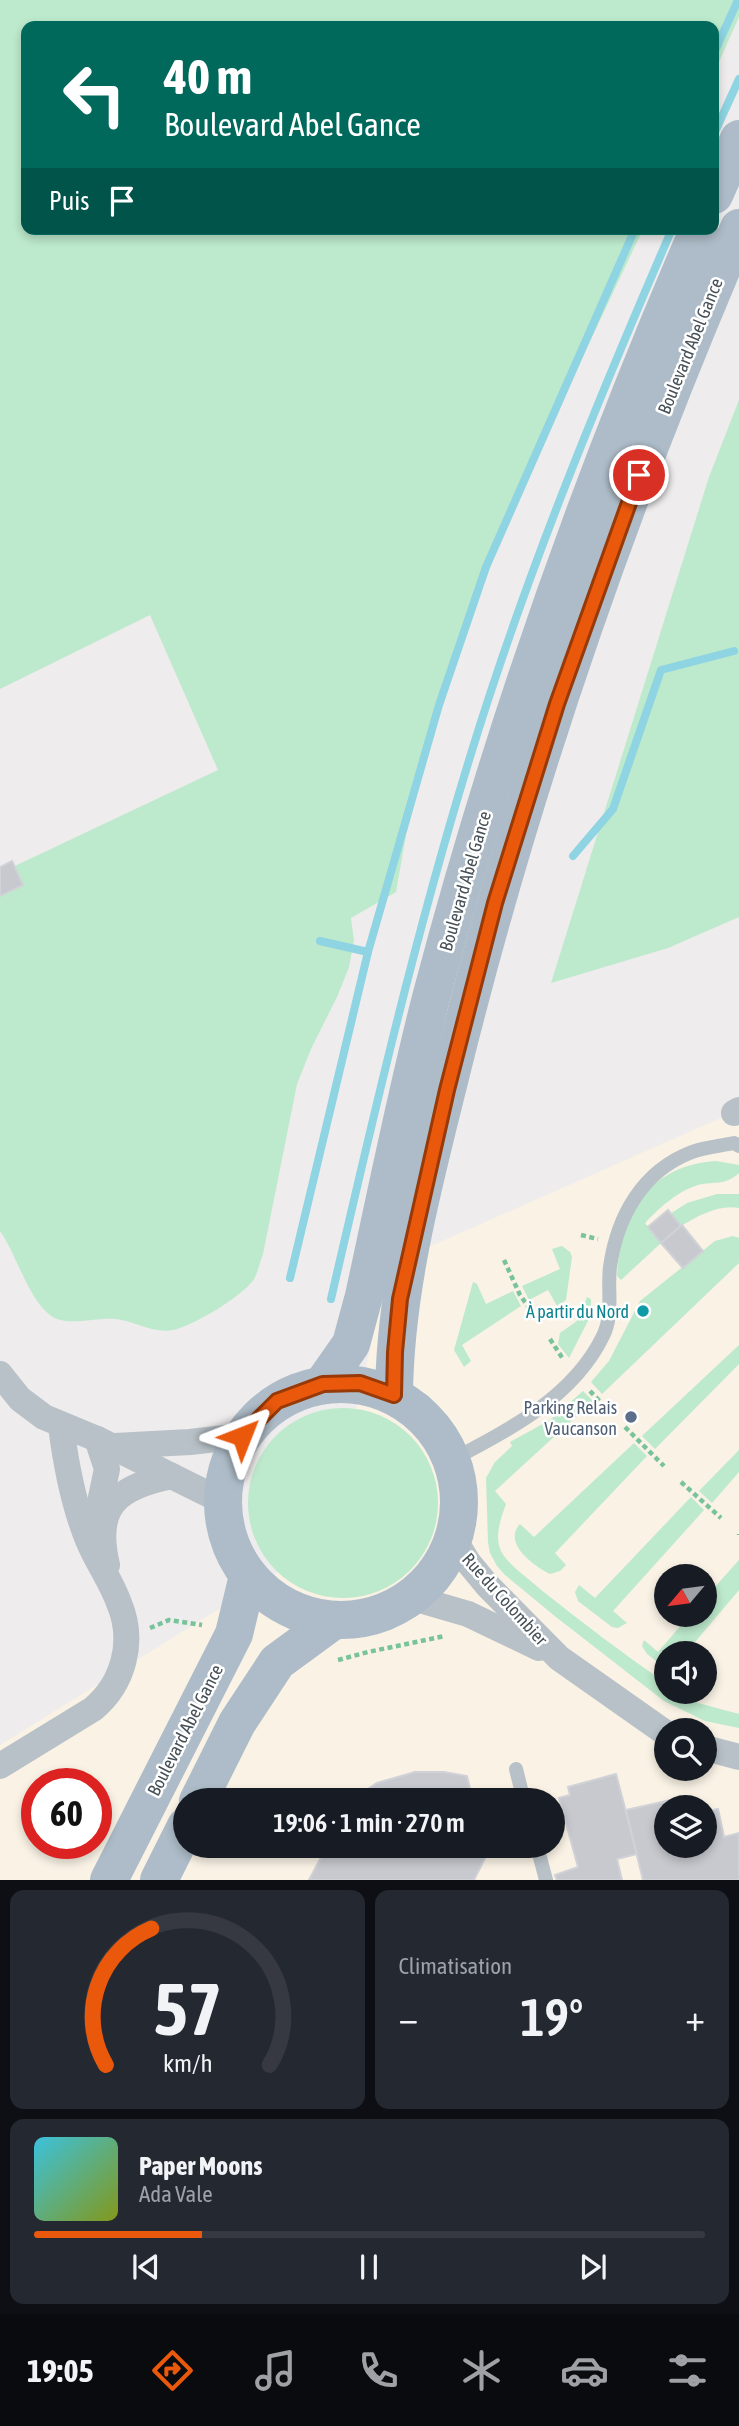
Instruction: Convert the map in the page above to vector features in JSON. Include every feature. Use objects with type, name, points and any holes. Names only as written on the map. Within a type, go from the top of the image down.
[{"type":"main road","points":[[719,184],[739,139]]},
{"type":"main road","name":"Boulevard Abel Gance","points":[[394,1395],[400,1299],[447,1090],[495,903],[557,704],[631,497],[671,388],[739,228]]},
{"type":"main road","name":"Boulevard Abel Gance","points":[[323,1384],[351,1344],[432,994],[523,692],[605,462],[697,235]]},
{"type":"main road","points":[[360,1383],[394,1395],[429,1421],[453,1458],[460,1514],[442,1567],[412,1598],[375,1616],[333,1621],[286,1608],[248,1576],[228,1541],[222,1501],[227,1467],[242,1436],[277,1401],[323,1384],[360,1383]]},
{"type":"main road","name":"Boulevard Abel Gance","points":[[109,1880],[234,1634],[248,1576]]},
{"type":"main road","points":[[204,1788],[237,1723],[277,1662],[333,1621]]},
{"type":"main road","points":[[159,1880],[173,1852]]},
{"type":"street","points":[[0,1374],[20,1399],[61,1426],[105,1443],[222,1501]]},
{"type":"street","points":[[0,1766],[93,1709],[105,1699],[122,1670],[125,1622],[112,1587],[88,1539],[75,1500],[61,1426]]},
{"type":"street","points":[[105,1443],[190,1442],[242,1436]]},
{"type":"street","points":[[105,1443],[107,1469],[98,1512],[101,1541],[112,1587]]},
{"type":"street","points":[[101,1541],[109,1509],[116,1500],[136,1485],[172,1476]]},
{"type":"street","name":"Rue du Colombier","points":[[453,1539],[468,1563],[487,1585],[559,1658]]},
{"type":"street","name":"Rue du Colombier","points":[[412,1598],[468,1614],[559,1658],[654,1725]]},
{"type":"street","points":[[717,1751],[739,1757]]},
{"type":"lane","points":[[453,1458],[544,1407],[577,1376],[604,1335],[610,1308],[609,1270],[623,1214],[656,1171],[692,1152],[734,1143],[739,1146]]},
{"type":"lane","points":[[516,1769],[521,1788]]},
{"type":"lane","points":[[540,1858],[546,1880]]},
{"type":"path","points":[[581,1235],[592,1237]]},
{"type":"path","points":[[504,1260],[520,1295],[537,1319]]},
{"type":"path","points":[[550,1339],[565,1362]]},
{"type":"path","points":[[589,1389],[609,1410]]},
{"type":"path","points":[[625,1427],[664,1466]]},
{"type":"path","points":[[681,1482],[721,1518]]},
{"type":"path","points":[[151,1628],[169,1620],[211,1626]]},
{"type":"path","points":[[331,1662],[453,1632]]},
{"type":"shaded area","points":[[739,1110],[739,1880],[0,1880],[0,1745],[325,1543],[390,1264]]},
{"type":"green space","points":[[0,0],[739,0],[739,17],[719,62],[719,21],[21,21],[21,235],[640,235],[519,492],[453,665],[406,835],[396,892],[351,918],[354,941],[349,967],[297,1084],[263,1254],[254,1279],[240,1294],[217,1309],[193,1323],[173,1330],[151,1329],[116,1319],[57,1319],[48,1313],[32,1293],[0,1231],[0,873],[218,770],[150,615],[0,689]]},
{"type":"green space","points":[[739,400],[739,917],[668,948],[551,983],[709,477]]},
{"type":"green space","points":[[716,1161],[739,1165],[739,1173],[724,1181],[691,1188],[656,1212],[645,1223],[661,1243],[621,1280],[617,1276],[625,1232],[643,1196],[673,1172]]},
{"type":"green space","points":[[717,1194],[739,1194],[739,1208],[716,1209],[681,1226],[670,1214],[687,1203]]},
{"type":"green space","points":[[733,1236],[739,1238],[739,1263],[602,1394],[591,1382],[609,1361],[640,1301],[715,1241]]},
{"type":"green space","points":[[562,1246],[572,1257],[566,1300],[557,1306],[548,1290],[529,1300],[522,1286],[560,1269],[552,1249]]},
{"type":"green space","points":[[473,1282],[477,1284],[486,1304],[513,1291],[521,1306],[462,1345],[471,1361],[464,1367],[454,1350]]},
{"type":"green space","points":[[587,1297],[591,1299],[591,1315],[569,1358],[558,1344],[560,1333],[577,1321]]},
{"type":"green space","points":[[739,1345],[739,1364],[655,1449],[642,1436]]},
{"type":"green space","points":[[583,1391],[593,1401],[495,1491],[506,1504],[498,1533],[501,1551],[514,1567],[540,1589],[654,1675],[654,1693],[505,1575],[490,1553],[486,1478],[495,1462],[512,1446],[510,1442],[550,1420]]},
{"type":"green space","points":[[343,1408],[379,1415],[410,1436],[431,1467],[438,1503],[431,1539],[410,1570],[379,1591],[343,1598],[307,1591],[276,1570],[255,1539],[248,1503],[255,1467],[276,1436],[307,1415]]},
{"type":"green space","points":[[634,1443],[647,1456],[555,1553],[566,1565],[560,1571],[550,1574],[529,1560],[517,1546],[515,1539],[515,1531],[520,1524],[534,1537]]},
{"type":"green space","points":[[739,1450],[739,1472],[712,1503],[699,1491]]},
{"type":"green space","points":[[691,1497],[704,1510],[613,1611],[627,1623],[618,1628],[612,1627],[578,1601],[575,1592],[579,1585],[595,1598]]},
{"type":"green space","points":[[739,1560],[739,1590],[718,1615],[718,1583]]},
{"type":"green space","points":[[679,1628],[707,1628],[696,1641],[668,1641]]},
{"type":"green space","points":[[644,1640],[654,1649],[654,1659],[642,1646]]},
{"type":"green space","points":[[670,1704],[702,1704],[739,1714],[739,1728],[717,1723],[717,1718],[699,1718]]},
{"type":"building","points":[[12,861],[23,885],[0,896],[0,867]]},
{"type":"building","points":[[668,1210],[681,1226],[661,1243],[648,1227]]},
{"type":"building","points":[[682,1225],[703,1251],[683,1268],[661,1243]]},
{"type":"building","points":[[415,1772],[444,1772],[467,1776],[470,1788],[370,1788],[377,1783]]},
{"type":"building","points":[[616,1774],[637,1854],[617,1859],[622,1880],[557,1880],[555,1875],[578,1867],[565,1820],[565,1796],[570,1795],[568,1787]]},
{"type":"building","points":[[654,1804],[654,1858],[717,1858],[718,1809],[724,1837],[739,1833],[739,1880],[643,1880],[626,1810]]},
{"type":"building","points":[[321,1858],[485,1858],[474,1880],[309,1880]]},
{"type":"waterway","points":[[719,42],[738,0]]},
{"type":"waterway","points":[[719,123],[739,79]]},
{"type":"waterway","points":[[290,1278],[368,952],[439,705],[486,567],[632,235]]},
{"type":"waterway","points":[[331,1299],[413,959],[491,690],[538,556],[669,235]]},
{"type":"waterway","points":[[573,856],[613,809],[661,670],[734,651]]},
{"type":"waterway","points":[[320,941],[368,952]]},
{"type":"place","name":"À partir du Nord","points":[[643,1311]]},
{"type":"place","name":"Parking Relais Vaucanson","points":[[631,1417]]},
{"type":"route","points":[[242,1436],[277,1401],[323,1384],[360,1383],[394,1395],[400,1299],[447,1090],[495,903],[557,704],[639,475]]}]
